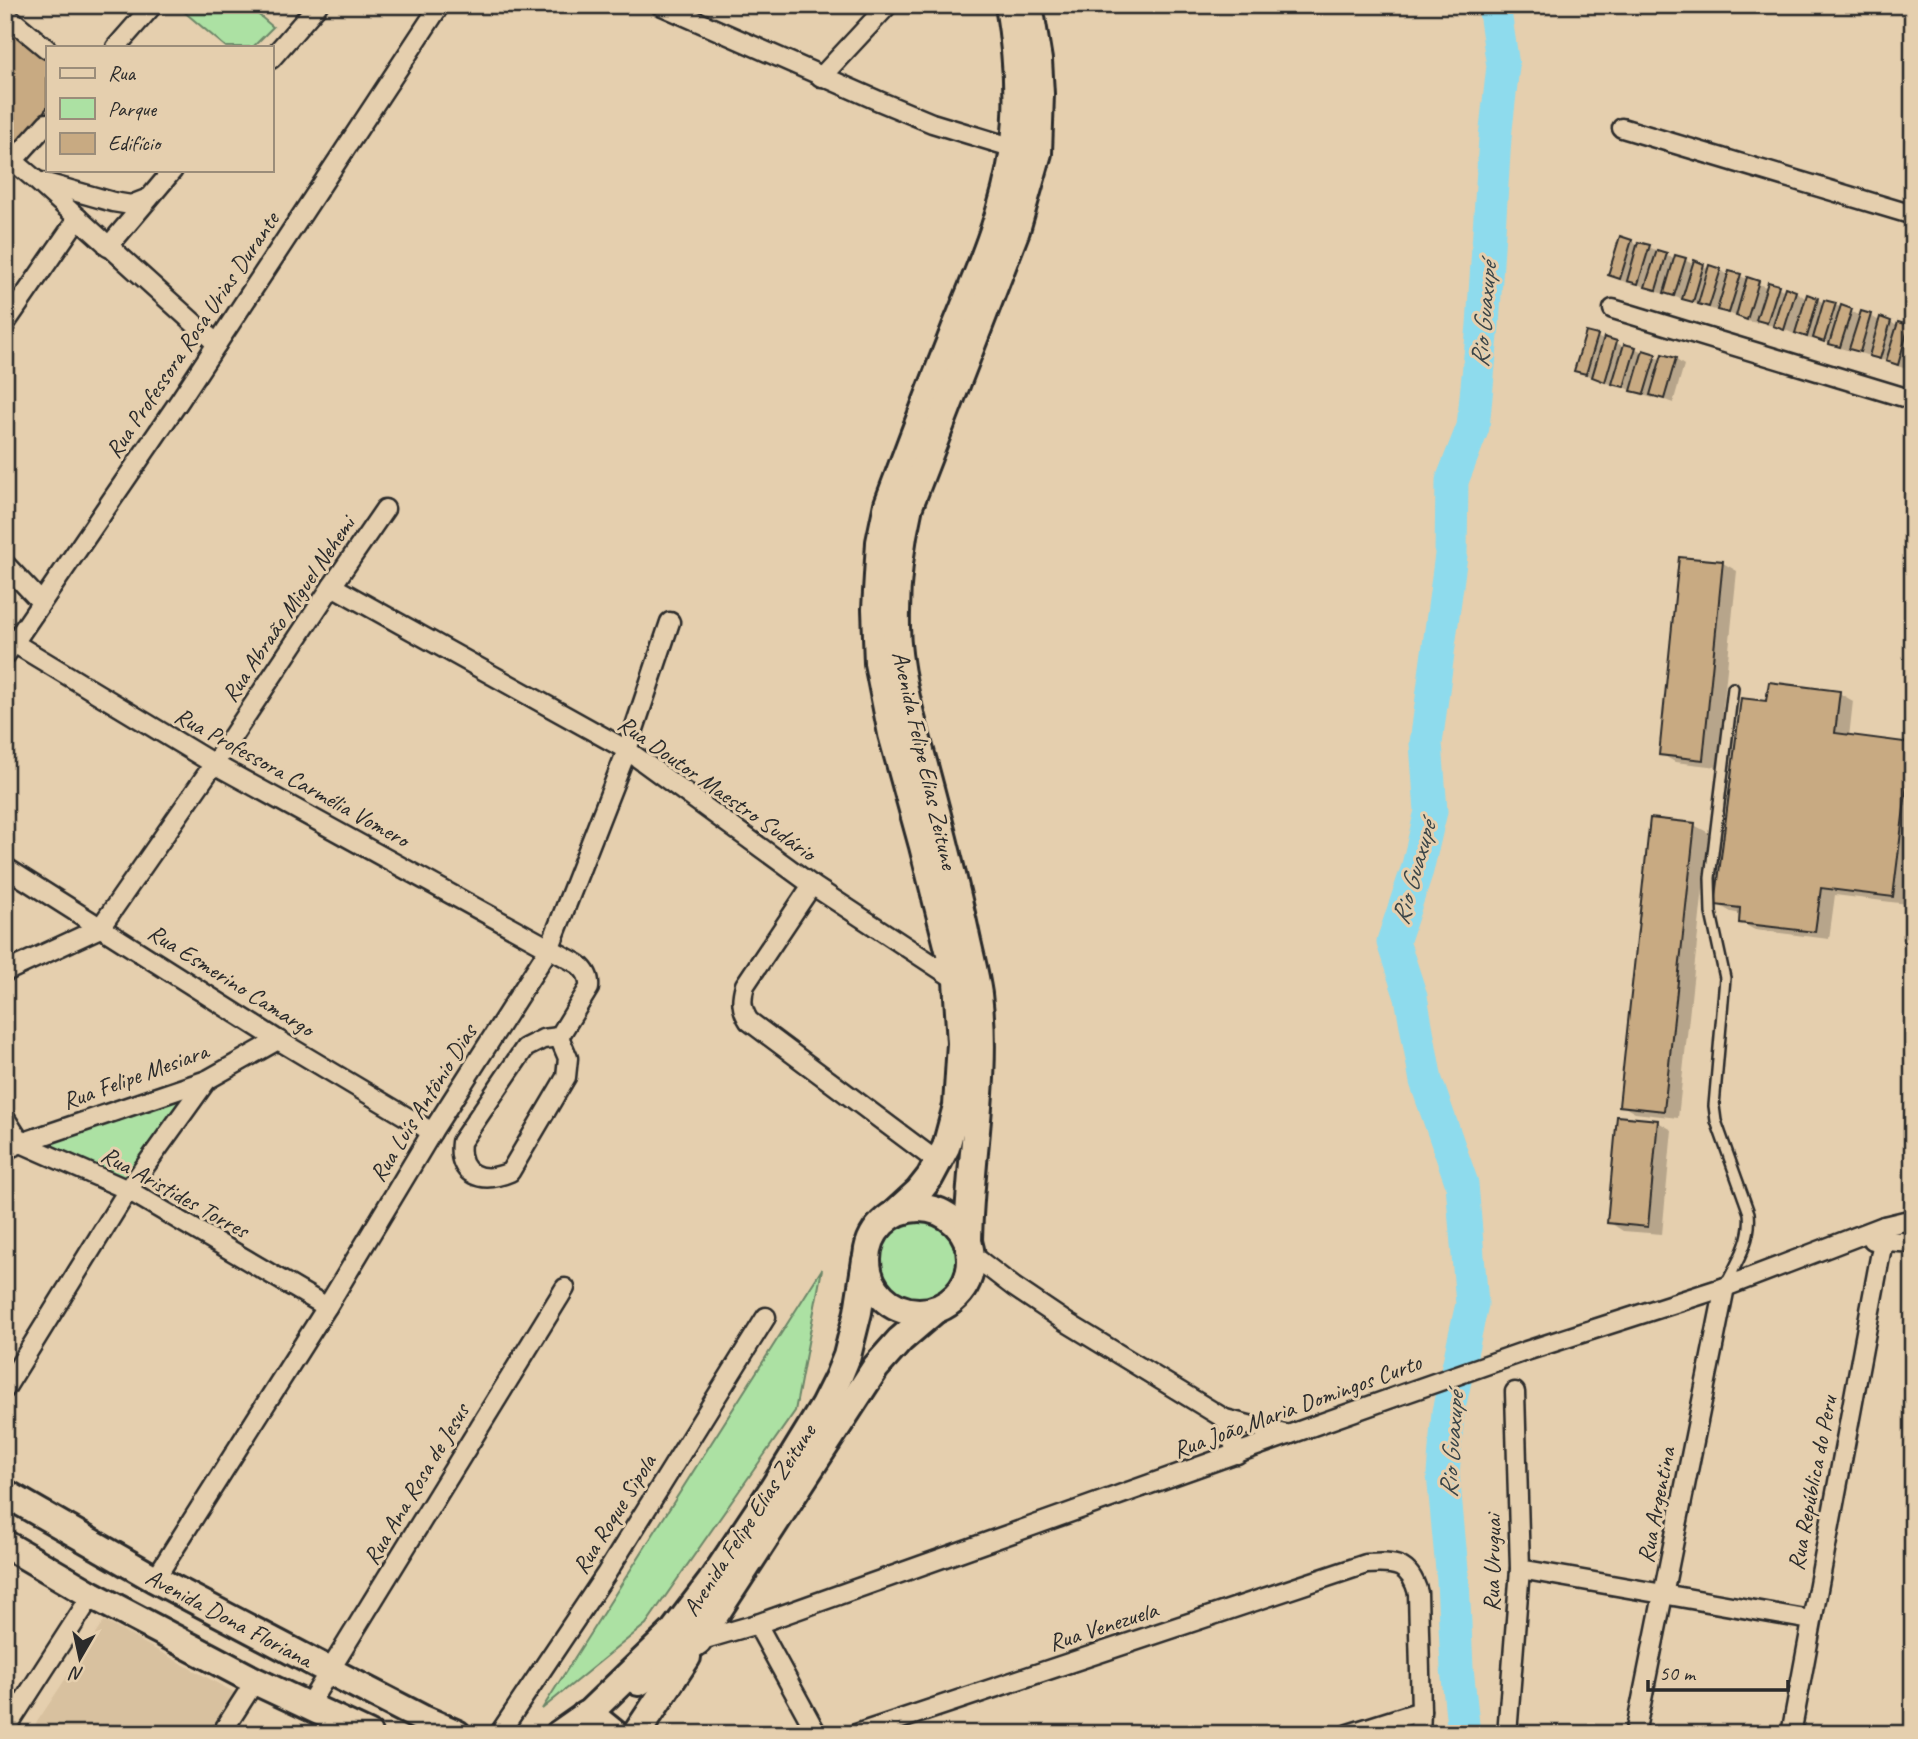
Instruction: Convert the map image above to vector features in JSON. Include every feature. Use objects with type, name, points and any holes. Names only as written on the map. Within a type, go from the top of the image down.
[{"type":"main road","name":"Avenida Felipe Elias Zeitune","points":[[1009,5],[1026,151]]},
{"type":"main road","name":"Avenida Felipe Elias Zeitune","points":[[970,1248],[969,1205],[979,1086],[980,1036],[967,986],[944,843],[904,688],[896,628],[897,594],[901,538],[909,506],[1016,230],[1026,151],[1040,103],[1038,60],[1030,5]]},
{"type":"main road","name":"Avenida Felipe Elias Zeitune","points":[[895,1213],[919,1191],[939,1163],[952,1129],[960,1077],[960,1013],[967,986]]},
{"type":"main road","points":[[916,1208],[938,1211],[957,1224],[970,1248],[969,1277],[964,1287],[947,1305],[935,1310],[911,1312],[899,1309],[879,1294],[867,1273],[867,1248],[872,1236],[877,1227],[895,1213],[916,1208]]},
{"type":"main road","name":"Avenida Felipe Elias Zeitune","points":[[559,1734],[587,1714],[673,1632],[691,1611],[774,1489],[838,1378],[847,1356],[858,1312],[866,1260]]},
{"type":"main road","name":"Avenida Felipe Elias Zeitune","points":[[636,1734],[876,1367],[900,1340],[935,1310]]},
{"type":"main road","name":"Avenida Dona Floriana","points":[[5,1493],[155,1578],[330,1671],[457,1734]]},
{"type":"main road","name":"Avenida Dona Floriana","points":[[5,1544],[92,1595],[255,1681],[368,1734]]},
{"type":"main road","points":[[615,1734],[587,1714],[698,1641]]},
{"type":"street","points":[[117,46],[153,5]]},
{"type":"street","points":[[273,57],[318,5]]},
{"type":"street","name":"Rua Professora Rosa Urias Durante","points":[[10,649],[217,344],[440,5]]},
{"type":"street","points":[[660,5],[692,12],[821,77],[932,122],[1026,151]]},
{"type":"street","points":[[821,77],[888,5]]},
{"type":"street","points":[[5,14],[46,48]]},
{"type":"street","points":[[46,124],[9,158],[217,344]]},
{"type":"street","points":[[1622,128],[1913,215]]},
{"type":"street","points":[[108,247],[171,172]]},
{"type":"street","points":[[37,181],[131,205],[149,198]]},
{"type":"street","points":[[5,324],[78,218]]},
{"type":"street","points":[[1613,309],[1913,400]]},
{"type":"street","name":"Rua Abraão Miguel Nehemi","points":[[100,928],[385,509]]},
{"type":"street","points":[[5,564],[41,602]]},
{"type":"street","name":"Rua Doutor Maestro Sudário","points":[[331,586],[627,750],[812,885],[967,986]]},
{"type":"street","name":"Rua Luís Antônio Dias","points":[[155,1578],[550,947],[627,750],[670,622]]},
{"type":"street","name":"Rua Professora Carmélia Vomero","points":[[10,649],[214,764],[550,947],[583,968],[590,981],[589,988],[559,1037]]},
{"type":"street","name":"Rua Esmerino Camargo","points":[[5,867],[278,1040],[432,1132]]},
{"type":"street","points":[[812,885],[746,985],[741,998],[744,1014],[749,1021],[939,1163]]},
{"type":"street","points":[[5,972],[100,928]]},
{"type":"street","points":[[559,1037],[568,1058],[566,1077],[510,1172],[484,1178],[471,1172],[462,1164],[461,1142],[525,1048],[542,1039],[559,1037]]},
{"type":"street","name":"Rua Felipe Mesiara","points":[[13,1146],[207,1080],[278,1040]]},
{"type":"street","points":[[5,1389],[128,1190],[207,1080]]},
{"type":"street","points":[[5,1118],[13,1146]]},
{"type":"street","name":"Rua Aristides Torres","points":[[13,1146],[128,1190],[327,1307]]},
{"type":"street","name":"Rua João Maria Domingos Curto","points":[[698,1641],[757,1624],[1526,1351],[1725,1287],[1852,1239],[1883,1233],[1913,1219]]},
{"type":"street","points":[[1883,1233],[1913,1243]]},
{"type":"street","name":"Rua República do Peru","points":[[1791,1734],[1883,1233]]},
{"type":"street","points":[[970,1248],[1014,1287],[1066,1322],[1225,1419],[1288,1435]]},
{"type":"street","name":"Rua Argentina","points":[[1635,1734],[1725,1287]]},
{"type":"street","name":"Rua Ana Rosa de Jesus","points":[[308,1706],[565,1288]]},
{"type":"street","name":"Rua Roque Sipola","points":[[499,1734],[606,1574],[766,1317]]},
{"type":"street","name":"Rua Uruguai","points":[[1507,1734],[1520,1569],[1515,1392]]},
{"type":"street","points":[[1225,1419],[1237,1454]]},
{"type":"street","name":"Rua Venezuela","points":[[856,1734],[1366,1564],[1383,1563],[1407,1570],[1414,1578],[1418,1594],[1421,1710]]},
{"type":"street","points":[[1520,1569],[1811,1620]]},
{"type":"street","points":[[5,1730],[92,1595]]},
{"type":"street","points":[[757,1624],[817,1734]]},
{"type":"street","points":[[221,1734],[255,1681]]},
{"type":"street","points":[[1348,1734],[1421,1710],[1420,1734]]},
{"type":"lane","points":[[1725,1287],[1747,1241],[1751,1226],[1749,1213],[1716,1121],[1714,1106],[1725,978],[1711,914],[1710,878],[1733,688]]},
{"type":"shaded area","points":[[104,1621],[237,1694],[210,1734],[29,1734]]},
{"type":"green space","points":[[176,5],[247,5],[273,27],[254,46],[225,46]]},
{"type":"green space","points":[[189,1092],[129,1180],[38,1143]]},
{"type":"green space","points":[[919,1216],[936,1219],[950,1229],[960,1243],[963,1260],[960,1277],[950,1291],[936,1301],[919,1304],[902,1301],[888,1291],[878,1277],[875,1260],[878,1243],[888,1229],[902,1219]]},
{"type":"green space","points":[[822,1269],[795,1411],[646,1624],[542,1709]]},
{"type":"building","points":[[5,21],[46,55],[46,109],[16,144],[5,135]]},
{"type":"building","points":[[1620,236],[1632,240],[1620,279],[1608,275]]},
{"type":"building","points":[[1638,242],[1650,245],[1638,284],[1627,281]]},
{"type":"building","points":[[1657,250],[1667,253],[1656,290],[1645,287]]},
{"type":"building","points":[[1675,255],[1686,258],[1674,296],[1664,293]]},
{"type":"building","points":[[1694,260],[1704,264],[1693,302],[1682,299]]},
{"type":"building","points":[[1709,265],[1721,269],[1709,307],[1698,304]]},
{"type":"building","points":[[1729,271],[1741,274],[1729,313],[1717,310]]},
{"type":"building","points":[[1747,277],[1759,281],[1747,320],[1736,316]]},
{"type":"building","points":[[1768,282],[1779,285],[1767,323],[1756,320]]},
{"type":"building","points":[[1785,287],[1796,291],[1784,330],[1773,326]]},
{"type":"building","points":[[1807,294],[1818,298],[1807,337],[1795,333]]},
{"type":"building","points":[[1824,300],[1836,303],[1824,342],[1813,338]]},
{"type":"building","points":[[1841,305],[1852,309],[1840,347],[1829,344]]},
{"type":"building","points":[[1861,311],[1871,314],[1860,352],[1849,349]]},
{"type":"building","points":[[1880,317],[1891,321],[1880,359],[1869,356]]},
{"type":"building","points":[[1898,322],[1909,325],[1898,365],[1886,361]]},
{"type":"building","points":[[1586,332],[1598,335],[1586,374],[1574,371]]},
{"type":"building","points":[[1604,337],[1617,341],[1605,382],[1592,377]]},
{"type":"building","points":[[1624,344],[1636,347],[1624,387],[1612,384]]},
{"type":"building","points":[[1913,346],[1913,368],[1906,367]]},
{"type":"building","points":[[1643,350],[1656,354],[1644,394],[1631,391]]},
{"type":"building","points":[[1662,354],[1676,358],[1664,399],[1650,395]]},
{"type":"building","points":[[1679,557],[1723,561],[1703,760],[1659,755]]},
{"type":"building","points":[[1769,682],[1840,691],[1835,733],[1912,743],[1893,897],[1821,888],[1815,932],[1739,923],[1740,908],[1715,905],[1741,698],[1766,701]]},
{"type":"building","points":[[1650,818],[1695,823],[1664,1111],[1619,1106]]},
{"type":"building","points":[[1617,1116],[1658,1120],[1648,1227],[1607,1223]]},
{"type":"waterway","name":"Rio Guaxupé","points":[[1464,1734],[1443,1474],[1448,1412],[1472,1304],[1462,1184],[1426,1081],[1411,997],[1393,942],[1417,870],[1431,811],[1426,743],[1451,555],[1452,481],[1473,427],[1503,66],[1494,5]]}]
